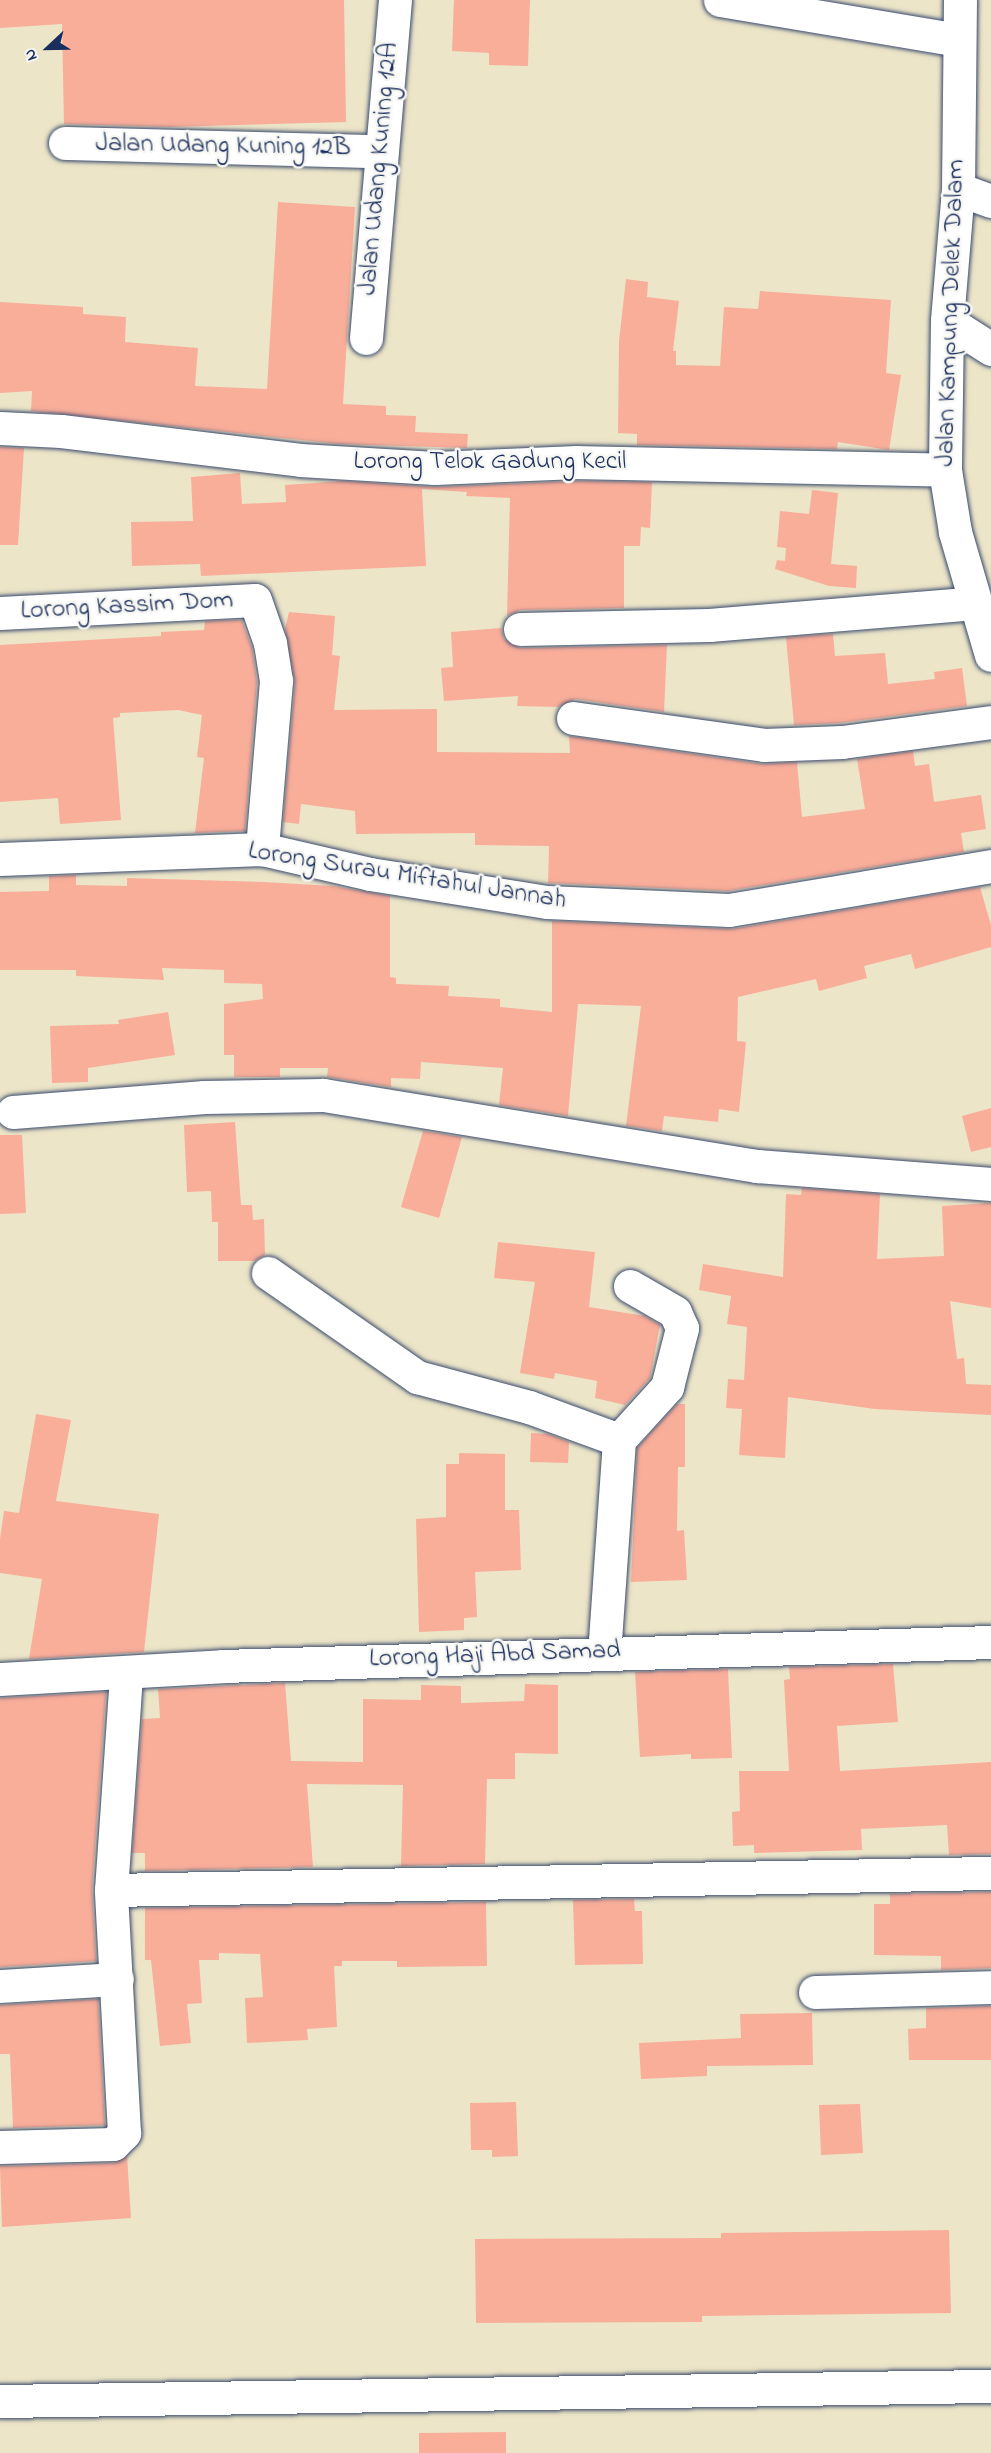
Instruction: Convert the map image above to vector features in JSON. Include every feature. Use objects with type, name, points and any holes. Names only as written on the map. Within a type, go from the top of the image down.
[{"type":"street","name":"Jalan Udang Kuning 12A","points":[[366,338],[380,151],[395,0]]},
{"type":"street","points":[[720,0],[959,40]]},
{"type":"street","name":"Jalan Kampung Delek Dalam","points":[[960,0],[958,189],[947,321],[945,470],[947,499],[991,655]]},
{"type":"street","name":"Jalan Udang Kuning 12B","points":[[65,143],[380,151]]},
{"type":"street","points":[[958,189],[991,201]]},
{"type":"street","points":[[947,321],[991,349]]},
{"type":"street","name":"Lorong Telok Gadung Kecil","points":[[0,428],[61,431],[300,460],[435,468],[577,462],[945,470]]},
{"type":"street","name":"Lorong Kassim Dom","points":[[0,613],[255,600],[270,643],[276,681],[262,849]]},
{"type":"street","points":[[520,629],[709,625],[975,603]]},
{"type":"street","points":[[573,718],[764,746],[842,742],[991,722]]},
{"type":"street","name":"Lorong Surau Miftahul Jannah","points":[[0,859],[262,849],[370,874],[547,902],[729,910],[991,866]]},
{"type":"street","points":[[13,1112],[204,1097],[323,1095],[757,1166],[991,1184]]},
{"type":"street","points":[[267,1273],[417,1377],[530,1407],[619,1440]]},
{"type":"street","points":[[604,1652],[619,1440],[666,1387],[682,1328],[675,1312],[630,1286]]},
{"type":"street","name":"Lorong Haji Abd Samad","points":[[0,1679],[604,1652],[991,1642]]},
{"type":"street","points":[[0,2147],[113,2144],[124,2133],[111,1890],[126,1673]]},
{"type":"street","points":[[111,1890],[991,1873]]},
{"type":"street","points":[[0,1986],[117,1979]]},
{"type":"street","points":[[815,1992],[991,1987]]},
{"type":"street","points":[[0,2401],[991,2386]]},
{"type":"building","points":[[0,0],[344,0],[346,122],[169,127],[64,124],[62,24],[0,28]]},
{"type":"building","points":[[454,0],[530,0],[528,66],[489,65],[489,53],[452,51]]},
{"type":"building","points":[[278,202],[355,207],[343,404],[386,406],[386,415],[416,416],[415,432],[468,434],[467,448],[339,444],[31,411],[32,391],[0,393],[0,302],[83,307],[83,314],[126,317],[125,342],[198,348],[195,386],[267,389]]},
{"type":"building","points":[[626,279],[648,282],[647,297],[679,301],[673,351],[676,351],[676,365],[720,366],[724,307],[758,309],[760,291],[891,300],[886,373],[901,375],[889,450],[838,442],[837,449],[637,445],[637,434],[618,433],[619,341]]},
{"type":"building","points":[[0,447],[24,448],[18,545],[0,545]]},
{"type":"building","points":[[240,473],[242,504],[286,502],[285,485],[343,481],[436,487],[577,481],[652,482],[650,528],[641,527],[640,546],[624,546],[624,608],[520,610],[507,616],[510,498],[466,496],[467,492],[422,489],[426,566],[201,576],[200,564],[132,566],[131,522],[193,521],[191,477]]},
{"type":"building","points":[[812,490],[838,493],[831,564],[857,566],[856,588],[829,586],[775,569],[777,560],[785,561],[786,548],[777,547],[780,511],[809,514]]},
{"type":"building","points":[[289,612],[335,616],[332,655],[340,656],[334,710],[437,709],[437,752],[570,753],[569,736],[762,764],[797,762],[802,817],[865,809],[857,759],[913,751],[915,766],[929,764],[934,802],[981,795],[986,829],[961,833],[964,852],[728,891],[548,883],[549,846],[475,845],[475,833],[356,834],[355,811],[301,804],[299,824],[283,822],[295,683],[285,629]]},
{"type":"building","points":[[205,621],[242,621],[252,648],[257,682],[245,831],[195,833],[204,758],[197,757],[202,715],[178,710],[120,713],[120,717],[113,718],[121,820],[60,824],[58,798],[0,802],[0,645],[161,636],[161,632],[204,630]]},
{"type":"building","points":[[501,628],[504,639],[520,648],[667,645],[664,712],[576,699],[558,707],[517,706],[518,696],[444,701],[441,668],[453,667],[451,632]]},
{"type":"building","points":[[833,634],[835,656],[885,653],[888,684],[935,679],[934,672],[962,668],[967,706],[840,723],[794,725],[786,637]]},
{"type":"building","points":[[76,875],[76,885],[127,886],[127,878],[264,882],[333,886],[390,896],[390,977],[396,978],[396,984],[449,986],[448,996],[500,999],[500,1007],[552,1012],[552,921],[732,929],[980,887],[991,925],[991,947],[915,969],[911,954],[864,966],[867,978],[819,991],[816,979],[738,997],[737,1041],[746,1042],[739,1112],[719,1109],[718,1122],[664,1116],[662,1131],[626,1126],[641,1006],[578,1004],[568,1116],[499,1105],[503,1068],[421,1062],[420,1079],[391,1078],[391,1087],[327,1077],[328,1068],[280,1068],[280,1077],[234,1077],[234,1055],[224,1055],[224,1004],[263,999],[262,984],[224,983],[224,970],[162,968],[164,980],[76,976],[76,970],[0,970],[0,892],[49,891],[49,876]]},
{"type":"building","points":[[168,1012],[175,1055],[88,1068],[88,1082],[52,1083],[50,1026],[119,1024],[118,1020]]},
{"type":"building","points":[[991,1108],[991,1147],[971,1152],[962,1116]]},
{"type":"building","points":[[235,1122],[241,1205],[252,1205],[253,1220],[264,1219],[265,1255],[254,1261],[218,1261],[218,1222],[212,1222],[211,1191],[187,1192],[184,1125]]},
{"type":"building","points":[[423,1131],[462,1137],[439,1218],[401,1207]]},
{"type":"building","points":[[0,1135],[22,1135],[26,1213],[0,1214]]},
{"type":"building","points":[[802,1188],[880,1194],[877,1259],[944,1256],[942,1206],[991,1203],[991,1308],[950,1301],[957,1359],[964,1358],[966,1384],[991,1385],[991,1415],[875,1409],[788,1397],[785,1458],[739,1455],[742,1409],[726,1408],[728,1379],[744,1380],[747,1327],[727,1324],[731,1296],[699,1290],[703,1264],[783,1277],[786,1194],[801,1195]]},
{"type":"building","points":[[498,1242],[595,1252],[589,1307],[645,1316],[660,1325],[650,1378],[625,1405],[595,1398],[597,1381],[555,1373],[554,1379],[520,1373],[535,1282],[494,1278]]},
{"type":"building","points":[[677,1404],[685,1404],[685,1467],[678,1467],[677,1531],[684,1530],[687,1580],[631,1582],[637,1448]]},
{"type":"building","points":[[36,1414],[71,1420],[56,1501],[159,1514],[144,1652],[29,1659],[42,1579],[0,1573],[0,1539],[4,1511],[19,1513]]},
{"type":"building","points":[[531,1433],[548,1434],[569,1442],[568,1463],[530,1462]]},
{"type":"building","points":[[459,1453],[505,1454],[505,1510],[519,1510],[521,1570],[475,1572],[477,1617],[464,1618],[464,1630],[419,1632],[416,1519],[446,1517],[446,1464],[459,1464]]},
{"type":"building","points":[[893,1664],[898,1722],[837,1726],[840,1771],[991,1762],[991,1854],[949,1855],[947,1825],[861,1829],[862,1850],[754,1853],[754,1845],[733,1846],[732,1812],[740,1811],[739,1771],[789,1771],[784,1680],[790,1679],[789,1667]]},
{"type":"building","points":[[728,1669],[732,1758],[691,1759],[691,1754],[640,1757],[635,1672]]},
{"type":"building","points":[[285,1683],[291,1761],[363,1762],[363,1699],[421,1700],[421,1685],[461,1686],[461,1703],[524,1701],[525,1684],[558,1685],[558,1754],[515,1753],[515,1779],[487,1779],[485,1864],[401,1866],[403,1785],[307,1784],[313,1867],[145,1871],[145,1853],[132,1853],[142,1719],[160,1718],[158,1689]]},
{"type":"building","points":[[106,1692],[92,1889],[96,1961],[0,1967],[0,1698]]},
{"type":"building","points":[[991,1892],[991,1968],[941,1970],[941,1956],[874,1955],[874,1904],[890,1904],[890,1894]]},
{"type":"building","points":[[634,1899],[635,1911],[642,1911],[643,1964],[575,1965],[573,1900]]},
{"type":"building","points":[[486,1902],[487,1966],[397,1967],[397,1961],[342,1961],[342,1966],[334,1966],[337,2027],[307,2029],[308,2040],[247,2043],[245,1998],[263,1997],[260,1954],[219,1953],[219,1960],[199,1960],[202,2003],[187,2004],[191,2043],[160,2046],[151,1960],[145,1960],[145,1908]]},
{"type":"building","points":[[98,1999],[105,2125],[13,2128],[10,2054],[0,2054],[0,2005]]},
{"type":"building","points":[[991,2006],[991,2060],[909,2060],[908,2029],[926,2028],[926,2008]]},
{"type":"building","points":[[812,2013],[813,2065],[707,2066],[707,2076],[641,2079],[639,2043],[741,2038],[740,2014]]},
{"type":"building","points":[[516,2102],[518,2156],[492,2157],[492,2150],[471,2150],[470,2103]]},
{"type":"building","points":[[860,2104],[863,2153],[821,2155],[819,2105]]},
{"type":"building","points":[[127,2156],[131,2218],[2,2227],[0,2166],[114,2163]]},
{"type":"building","points":[[949,2230],[951,2313],[702,2316],[702,2322],[476,2323],[475,2239],[721,2238],[721,2233]]},
{"type":"building","points":[[506,2432],[506,2453],[419,2453],[419,2433]]}]
